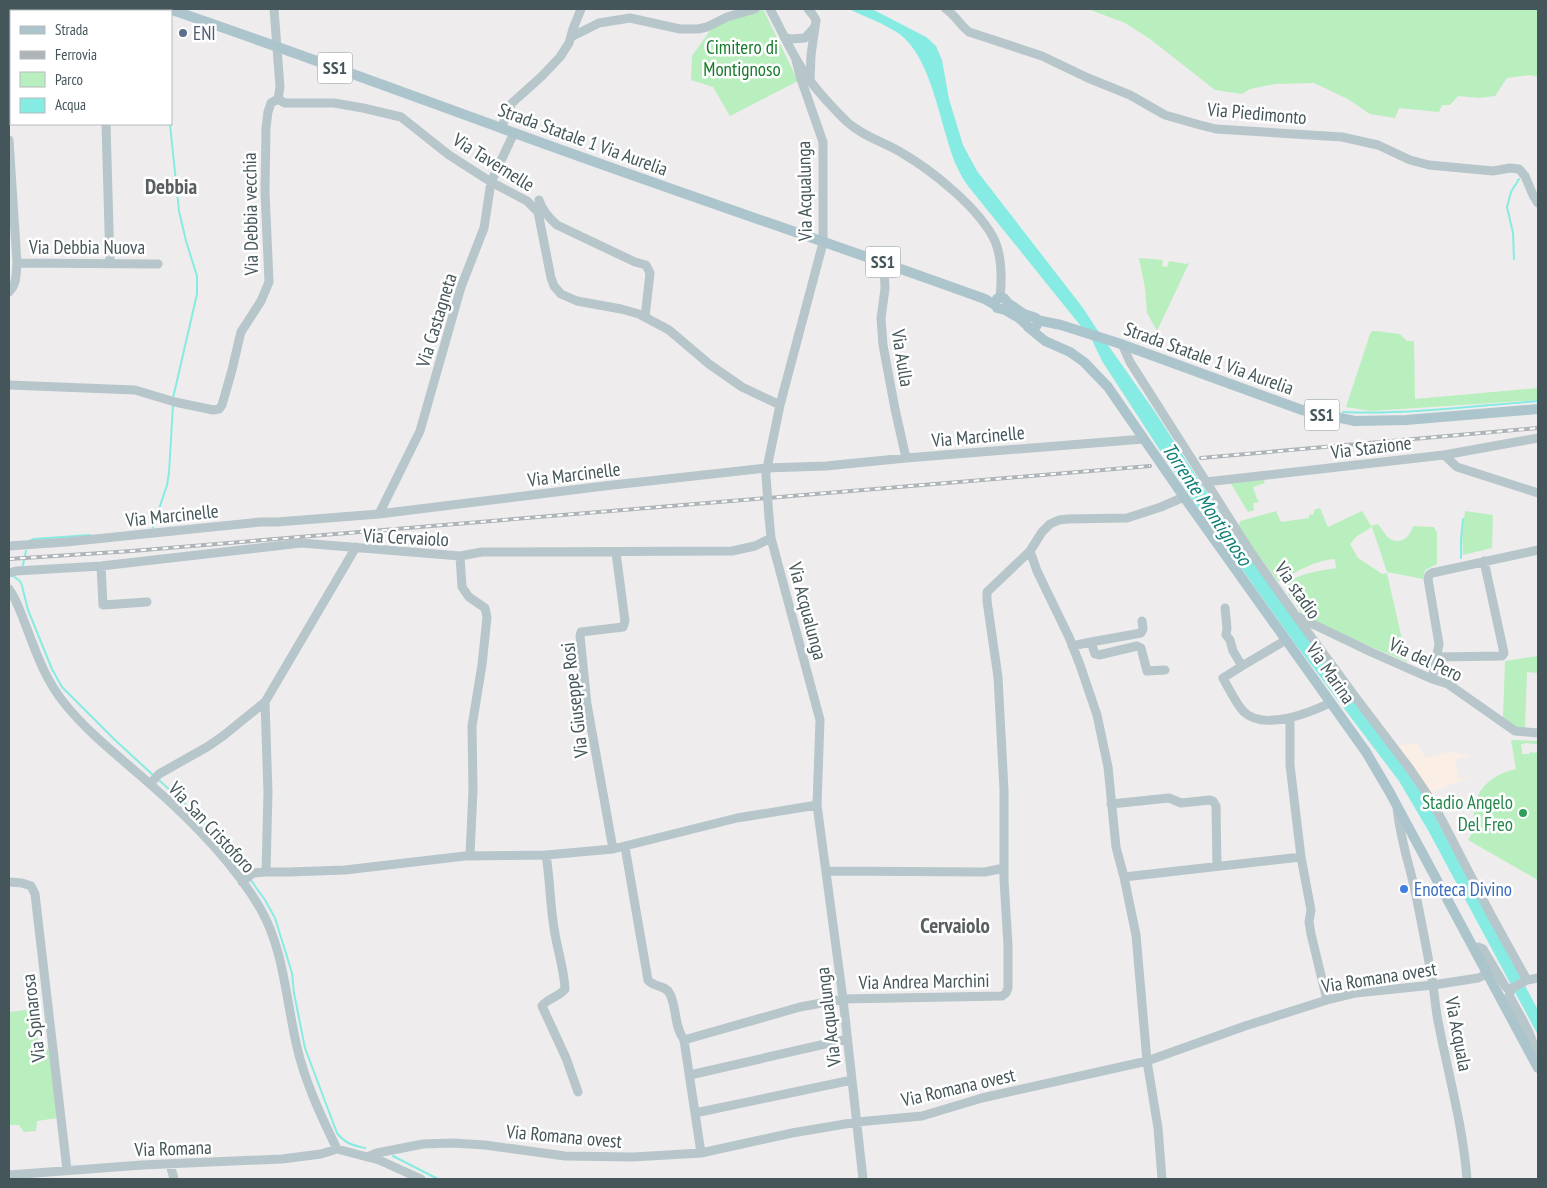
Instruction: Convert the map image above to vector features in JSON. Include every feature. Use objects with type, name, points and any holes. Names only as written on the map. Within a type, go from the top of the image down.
[{"type":"main road","name":"Strada Statale 1 Via Aurelia","points":[[170,9],[278,46],[514,133],[823,243],[884,262],[985,299],[1000,301],[997,308],[1034,325],[1049,322],[1120,344],[1302,410],[1355,422],[1406,420],[1538,409]]},
{"type":"main road","name":"Via Marina","points":[[1034,325],[1043,339],[1070,352],[1084,362],[1108,387],[1366,752],[1537,1066]]},
{"type":"street","points":[[274,9],[280,87],[278,99]]},
{"type":"street","points":[[501,128],[512,103],[560,57],[572,37],[573,28],[582,9]]},
{"type":"street","points":[[572,37],[599,23],[630,18],[680,29],[698,29],[707,27],[727,17],[755,9]]},
{"type":"street","points":[[770,9],[796,60],[810,82],[836,110],[856,129],[922,165],[958,195],[977,216],[995,241],[1000,260],[1000,301]]},
{"type":"street","points":[[808,9],[816,20],[811,55],[810,82]]},
{"type":"street","name":"Via Piedimonto","points":[[946,9],[969,32],[1042,56],[1136,98],[1165,115],[1216,129],[1342,137],[1378,145],[1410,160],[1429,166],[1493,171],[1510,168],[1519,169],[1525,176],[1538,203]]},
{"type":"street","points":[[784,37],[792,39],[805,38],[815,26]]},
{"type":"street","name":"Via Acqualunga","points":[[796,60],[823,142],[823,243],[780,405],[766,472],[771,538],[820,720],[817,805],[843,999],[862,1179]]},
{"type":"street","name":"Via Tavernelle","points":[[278,99],[285,102],[334,103],[401,117],[449,155],[491,182],[527,201],[538,212],[551,278],[554,286],[561,294],[577,301],[621,309],[645,316],[669,330],[710,364],[742,387],[780,405]]},
{"type":"street","name":"Via Debbia vecchia","points":[[9,386],[129,390],[148,393],[174,402],[213,410],[219,409],[222,405],[232,370],[241,332],[266,291],[269,282],[265,191],[266,128],[268,112],[272,103],[278,99]]},
{"type":"street","points":[[106,125],[110,264]]},
{"type":"street","name":"Via Castagneta","points":[[379,514],[420,431],[461,287],[484,228],[491,182],[514,133]]},
{"type":"street","name":"Via Debbia Nuova","points":[[9,140],[17,263],[15,282],[9,292]]},
{"type":"street","points":[[539,200],[551,220],[557,225],[635,262],[646,265],[650,273],[645,316]]},
{"type":"street","name":"Via Aulla","points":[[884,262],[885,289],[881,318],[883,345],[906,458]]},
{"type":"street","name":"Via Debbia Nuova","points":[[17,263],[158,264]]},
{"type":"street","name":"Via stadio","points":[[1120,344],[1241,536],[1296,616],[1427,794],[1525,981]]},
{"type":"street","name":"Via Marcinelle","points":[[9,546],[260,522],[379,514],[604,486],[1144,438]]},
{"type":"street","name":"Via Stazione","points":[[1206,482],[1444,455],[1538,438]]},
{"type":"street","points":[[1444,455],[1457,467],[1538,493]]},
{"type":"street","points":[[1162,1179],[1158,1128],[1147,1061],[1136,935],[1116,847],[1108,766],[1096,715],[1072,646],[1044,587],[1030,551],[1042,532],[1050,524],[1059,520],[1126,518],[1161,507],[1184,497]]},
{"type":"street","name":"Via Cervaiolo","points":[[154,780],[207,747],[265,702],[356,547],[460,556],[482,552],[616,553],[732,551],[755,546],[771,538]]},
{"type":"street","points":[[12,572],[101,566],[302,543],[356,547]]},
{"type":"street","points":[[1432,678],[1439,644],[1428,579],[1429,575],[1538,550]]},
{"type":"street","name":"Via Andrea Marchini","points":[[684,1040],[800,1007],[843,999],[1002,996],[1006,993],[1008,988],[1008,945],[1004,868],[1004,790],[998,677],[987,592],[1030,551]]},
{"type":"street","name":"Via Giuseppe Rosi","points":[[613,849],[587,704],[580,636],[581,632],[623,627],[625,621],[616,553]]},
{"type":"street","points":[[460,556],[464,592],[485,608],[487,617],[482,665],[472,726],[473,790],[470,855]]},
{"type":"street","points":[[1436,657],[1502,656],[1504,653],[1484,561]]},
{"type":"street","points":[[101,566],[103,605],[147,602]]},
{"type":"street","name":"Via San Cristoforo","points":[[10,590],[46,676],[63,702],[98,739],[154,780],[172,804],[243,881],[260,908],[271,929],[278,954],[302,1065],[321,1116],[337,1149]]},
{"type":"street","points":[[1225,608],[1226,634],[1242,666]]},
{"type":"street","name":"Via del Pero","points":[[1296,616],[1354,644],[1448,684],[1515,731],[1538,733]]},
{"type":"street","points":[[1072,646],[1140,633],[1144,629],[1142,621]]},
{"type":"street","points":[[1286,640],[1223,678],[1244,711],[1260,720],[1273,720],[1290,718],[1330,703]]},
{"type":"street","points":[[1091,642],[1095,654],[1099,655],[1137,646],[1142,648],[1147,671],[1165,670]]},
{"type":"street","points":[[265,702],[268,792],[266,872]]},
{"type":"street","points":[[1290,718],[1290,765],[1301,857],[1311,910],[1310,934],[1328,1000]]},
{"type":"street","points":[[1111,804],[1169,798],[1181,803],[1213,801],[1216,806],[1217,866]]},
{"type":"street","points":[[243,881],[253,873],[345,870],[470,855],[546,855],[613,849],[737,818],[817,805]]},
{"type":"street","name":"Via Acquala","points":[[1397,806],[1398,820],[1412,875],[1433,985],[1438,1025],[1451,1080],[1467,1179]]},
{"type":"street","points":[[625,847],[648,980],[652,985],[664,987],[670,995],[679,1030],[684,1040],[701,1153]]},
{"type":"street","points":[[546,855],[553,926],[565,989],[561,994],[542,1006],[566,1058],[578,1092]]},
{"type":"street","points":[[1124,877],[1301,857]]},
{"type":"street","points":[[826,871],[985,872],[1004,868]]},
{"type":"street","name":"Via Spinarosa","points":[[9,882],[32,886],[35,894],[67,1170]]},
{"type":"street","points":[[1474,949],[1478,947],[1483,949],[1504,986],[1508,989],[1525,981],[1538,978]]},
{"type":"street","name":"Via Romana ovest","points":[[367,1157],[377,1153],[439,1143],[485,1145],[565,1156],[633,1157],[701,1153],[792,1133],[857,1122],[922,1116],[982,1098],[1147,1061],[1245,1026],[1328,1000],[1356,993],[1478,978],[1486,974]]},
{"type":"street","points":[[1512,988],[1509,996],[1530,1034],[1536,1054],[1537,1066]]},
{"type":"street","points":[[690,1075],[847,1039]]},
{"type":"street","points":[[695,1113],[852,1080]]},
{"type":"street","points":[[337,1149],[387,1163],[421,1179]]},
{"type":"street","name":"Via Romana","points":[[9,1175],[67,1170],[282,1159],[321,1154],[337,1149]]},
{"type":"street","points":[[170,1164],[174,1179]]},
{"type":"shaded area","points":[[1416,743],[1426,758],[1450,752],[1470,755],[1455,760],[1458,779],[1473,776],[1429,793],[1395,746]]},
{"type":"green space","name":"Cimitero di Montignoso","points":[[763,9],[798,81],[730,116],[713,87],[691,80],[692,56],[712,28],[732,17]]},
{"type":"green space","points":[[1088,9],[1538,9],[1538,77],[1530,75],[1507,78],[1495,96],[1479,98],[1458,96],[1450,105],[1442,105],[1439,112],[1399,108],[1395,118],[1370,114],[1348,99],[1314,83],[1275,84],[1250,89],[1242,94],[1215,90],[1150,39],[1125,23]]},
{"type":"green space","points":[[1139,258],[1163,260],[1162,266],[1167,267],[1169,261],[1187,264],[1190,261],[1157,331],[1147,313],[1145,288]]},
{"type":"green space","points":[[1372,331],[1400,334],[1407,341],[1414,341],[1415,399],[1538,388],[1538,400],[1371,411],[1346,407]]},
{"type":"green space","points":[[1263,478],[1265,483],[1253,487],[1259,502],[1253,503],[1254,510],[1248,512],[1230,482]]},
{"type":"green space","points":[[1320,508],[1328,527],[1362,511],[1371,526],[1378,524],[1388,537],[1396,541],[1406,538],[1413,526],[1434,527],[1437,533],[1437,564],[1425,570],[1423,579],[1387,572],[1372,527],[1357,536],[1350,544],[1358,558],[1382,574],[1387,573],[1407,662],[1348,637],[1300,613],[1298,606],[1288,593],[1287,585],[1306,574],[1336,568],[1335,559],[1314,564],[1278,581],[1244,537],[1239,526],[1240,521],[1276,511],[1281,522],[1309,518],[1309,515],[1314,514],[1314,510]]},
{"type":"green space","points":[[1465,511],[1493,515],[1492,548],[1463,555],[1462,535]]},
{"type":"green space","points":[[1538,656],[1538,673],[1527,672],[1525,729],[1517,728],[1503,718],[1505,661]]},
{"type":"green space","points":[[1511,740],[1538,741],[1538,744],[1521,744],[1521,747],[1522,754],[1538,753],[1538,880],[1468,840],[1475,827],[1475,806],[1477,797],[1482,789],[1496,777],[1516,769]]},
{"type":"green space","points":[[34,1009],[39,1050],[50,1049],[58,1118],[37,1121],[36,1131],[24,1132],[19,1125],[9,1125],[9,1012]]},
{"type":"water","name":"Torrente Montignoso","points":[[849,9],[872,9],[926,37],[936,46],[942,60],[949,99],[963,145],[977,171],[1083,308],[1155,412],[1233,533],[1423,794],[1538,1010],[1538,1035],[1429,832],[1399,781],[1296,645],[1187,492],[1102,361],[1092,340],[965,182],[952,153],[928,77],[920,59],[910,44],[892,29]]},
{"type":"waterway","points":[[170,125],[179,211],[197,276],[197,294],[173,398]]},
{"type":"waterway","points":[[1514,259],[1513,233],[1507,207],[1511,192],[1519,179]]},
{"type":"waterway","points":[[1343,412],[1416,411],[1538,401]]},
{"type":"waterway","points":[[152,530],[167,485],[173,405]]},
{"type":"waterway","points":[[1461,558],[1463,519]]},
{"type":"waterway","points":[[29,541],[34,539],[90,535]]},
{"type":"waterway","points":[[23,565],[26,551]]},
{"type":"waterway","points":[[13,576],[20,581],[28,610],[52,669],[62,687],[153,775]]},
{"type":"waterway","points":[[159,780],[198,816],[247,875]]},
{"type":"waterway","points":[[250,879],[275,918],[292,973],[305,1048],[337,1133],[350,1144],[365,1148]]},
{"type":"waterway","points":[[393,1156],[438,1179]]},
{"type":"railway","points":[[1201,458],[1538,428]]},
{"type":"railway","points":[[9,559],[132,551],[1150,466]]},
{"type":"place","name":"ENI","points":[[183,33]]},
{"type":"place","name":"Stadio Angelo Del Freo","points":[[1523,813]]},
{"type":"place","name":"Enoteca Divino","points":[[1404,889]]},
{"type":"district","name":"Debbia","points":[[171,187]]},
{"type":"district","name":"Cervaiolo","points":[[955,926]]}]
